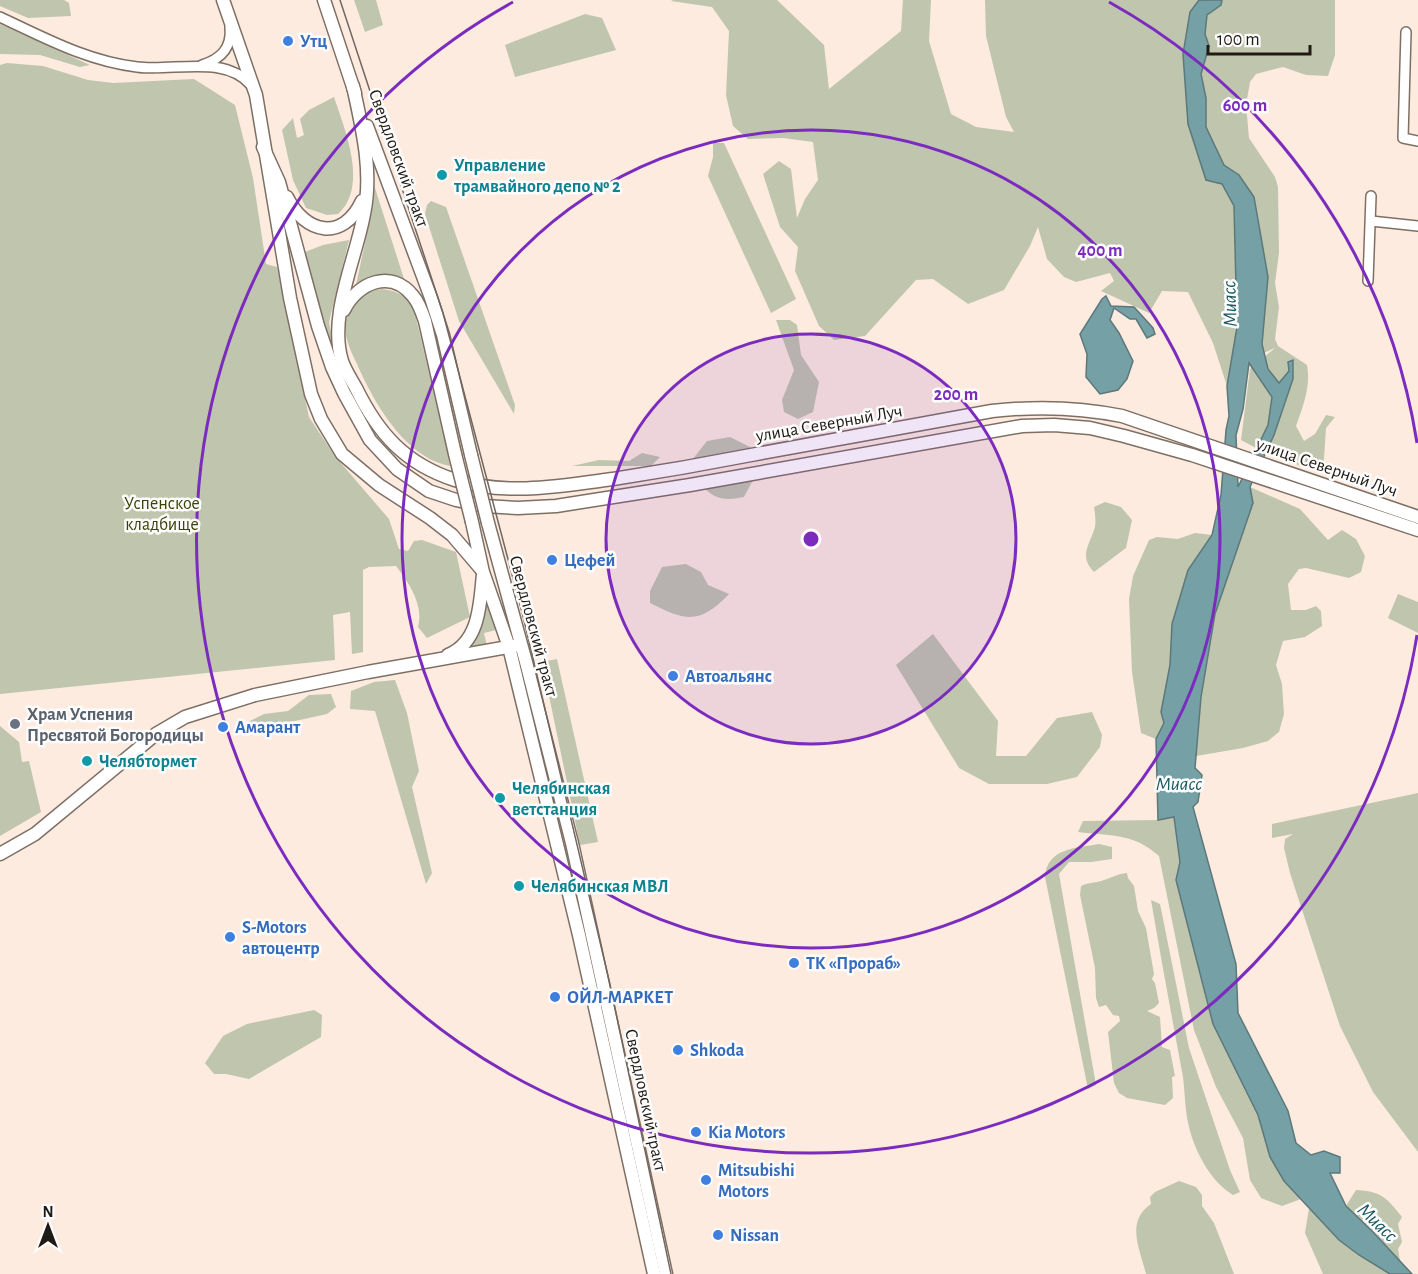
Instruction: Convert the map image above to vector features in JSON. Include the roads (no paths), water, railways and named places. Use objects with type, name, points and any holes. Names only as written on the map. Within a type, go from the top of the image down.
[{"type":"main road","name":"Свердловский тракт","points":[[324,0],[443,335],[488,523],[654,1274]]},
{"type":"main road","name":"Свердловский тракт","points":[[225,4],[255,89],[290,298],[311,394],[331,438],[342,454],[379,485],[422,512],[452,535],[483,572]]},
{"type":"main road","points":[[338,331],[341,305],[365,213],[368,180],[364,135],[353,86]]},
{"type":"main road","points":[[263,147],[279,182]]},
{"type":"main road","name":"Свердловский тракт","points":[[279,182],[302,219],[312,225],[332,229],[344,225],[355,216],[362,202],[368,180]]},
{"type":"main road","name":"улица Северный Луч","points":[[279,182],[325,346],[344,393],[370,440],[397,469],[429,491],[456,500],[484,506],[518,508],[556,506],[690,485],[1022,426],[1054,424],[1090,428],[1192,455],[1418,530]]},
{"type":"main road","name":"Свердловский тракт","points":[[338,331],[350,298],[363,286],[388,282],[402,286],[412,294],[425,321],[483,572],[515,646],[572,843],[666,1274]]},
{"type":"main road","name":"улица Северный Луч","points":[[338,331],[342,361],[380,431],[405,456],[433,472],[482,487],[516,489],[554,487],[674,470],[992,411],[1027,407],[1060,407],[1122,416],[1418,517]]},
{"type":"main road","points":[[439,659],[455,653],[473,632],[479,612],[483,572]]},
{"type":"main road","points":[[0,855],[35,834],[156,734],[185,717],[255,696],[515,646]]},
{"type":"street","points":[[197,66],[220,57],[227,50],[230,33],[225,4]]},
{"type":"street","points":[[0,17],[68,50],[103,62],[140,68],[197,66],[221,68],[238,73],[255,89]]},
{"type":"street","points":[[1407,32],[1403,138],[1418,141]]},
{"type":"street","points":[[1368,281],[1371,196]]},
{"type":"street","points":[[1371,221],[1418,226]]},
{"type":"water","name":"Миасс","points":[[1199,0],[1222,0],[1221,5],[1207,15],[1205,34],[1209,46],[1201,74],[1206,98],[1206,127],[1224,165],[1239,175],[1254,197],[1268,277],[1262,344],[1268,369],[1279,383],[1289,371],[1288,362],[1293,360],[1293,379],[1274,435],[1250,487],[1253,503],[1215,614],[1201,697],[1195,768],[1202,775],[1198,802],[1193,807],[1236,964],[1238,1013],[1288,1111],[1296,1143],[1311,1155],[1324,1151],[1340,1157],[1340,1173],[1330,1173],[1346,1206],[1412,1274],[1390,1274],[1339,1240],[1284,1181],[1270,1157],[1258,1115],[1213,1024],[1176,880],[1180,862],[1174,817],[1158,820],[1156,739],[1164,723],[1161,712],[1170,665],[1172,624],[1188,570],[1212,535],[1221,495],[1229,416],[1227,386],[1237,327],[1234,206],[1222,184],[1206,180],[1188,124],[1183,54],[1190,12]],"holes":[[[1249,363],[1272,397],[1268,425],[1238,487],[1236,435],[1243,409]]]},
{"type":"water","points":[[1106,296],[1111,306],[1134,307],[1153,328],[1155,334],[1147,338],[1136,319],[1130,319],[1114,308],[1110,320],[1133,361],[1127,379],[1118,390],[1100,394],[1086,377],[1087,354],[1080,334]]},
{"type":"tram line","points":[[340,0],[443,313],[523,616],[609,980],[671,1274]]},
{"type":"place","name":"Утц","points":[[288,41]]},
{"type":"place","name":"Управление трамвайного депо № 2","points":[[442,175]]},
{"type":"place","name":"Цефей","points":[[552,560]]},
{"type":"place","name":"Автоальянс","points":[[673,676]]},
{"type":"place","name":"Храм Успения Пресвятой Богородицы","points":[[15,724]]},
{"type":"place","name":"Амарант","points":[[223,727]]},
{"type":"place","name":"Челябтормет","points":[[87,761]]},
{"type":"place","name":"Челябинская ветстанция","points":[[500,798]]},
{"type":"place","name":"Челябинская МВЛ","points":[[519,886]]},
{"type":"place","name":"S-Motors автоцентр","points":[[230,937]]},
{"type":"place","name":"ТК «Прораб»","points":[[794,963]]},
{"type":"place","name":"ОЙЛ-МАРКЕТ","points":[[555,997]]},
{"type":"place","name":"Shkoda","points":[[678,1050]]},
{"type":"place","name":"Kia Motors","points":[[696,1132]]},
{"type":"place","name":"Mitsubishi Motors","points":[[706,1180]]},
{"type":"place","name":"Nissan","points":[[718,1235]]},
{"type":"park label","name":"Успенское кладбище","points":[[162,513]]}]
